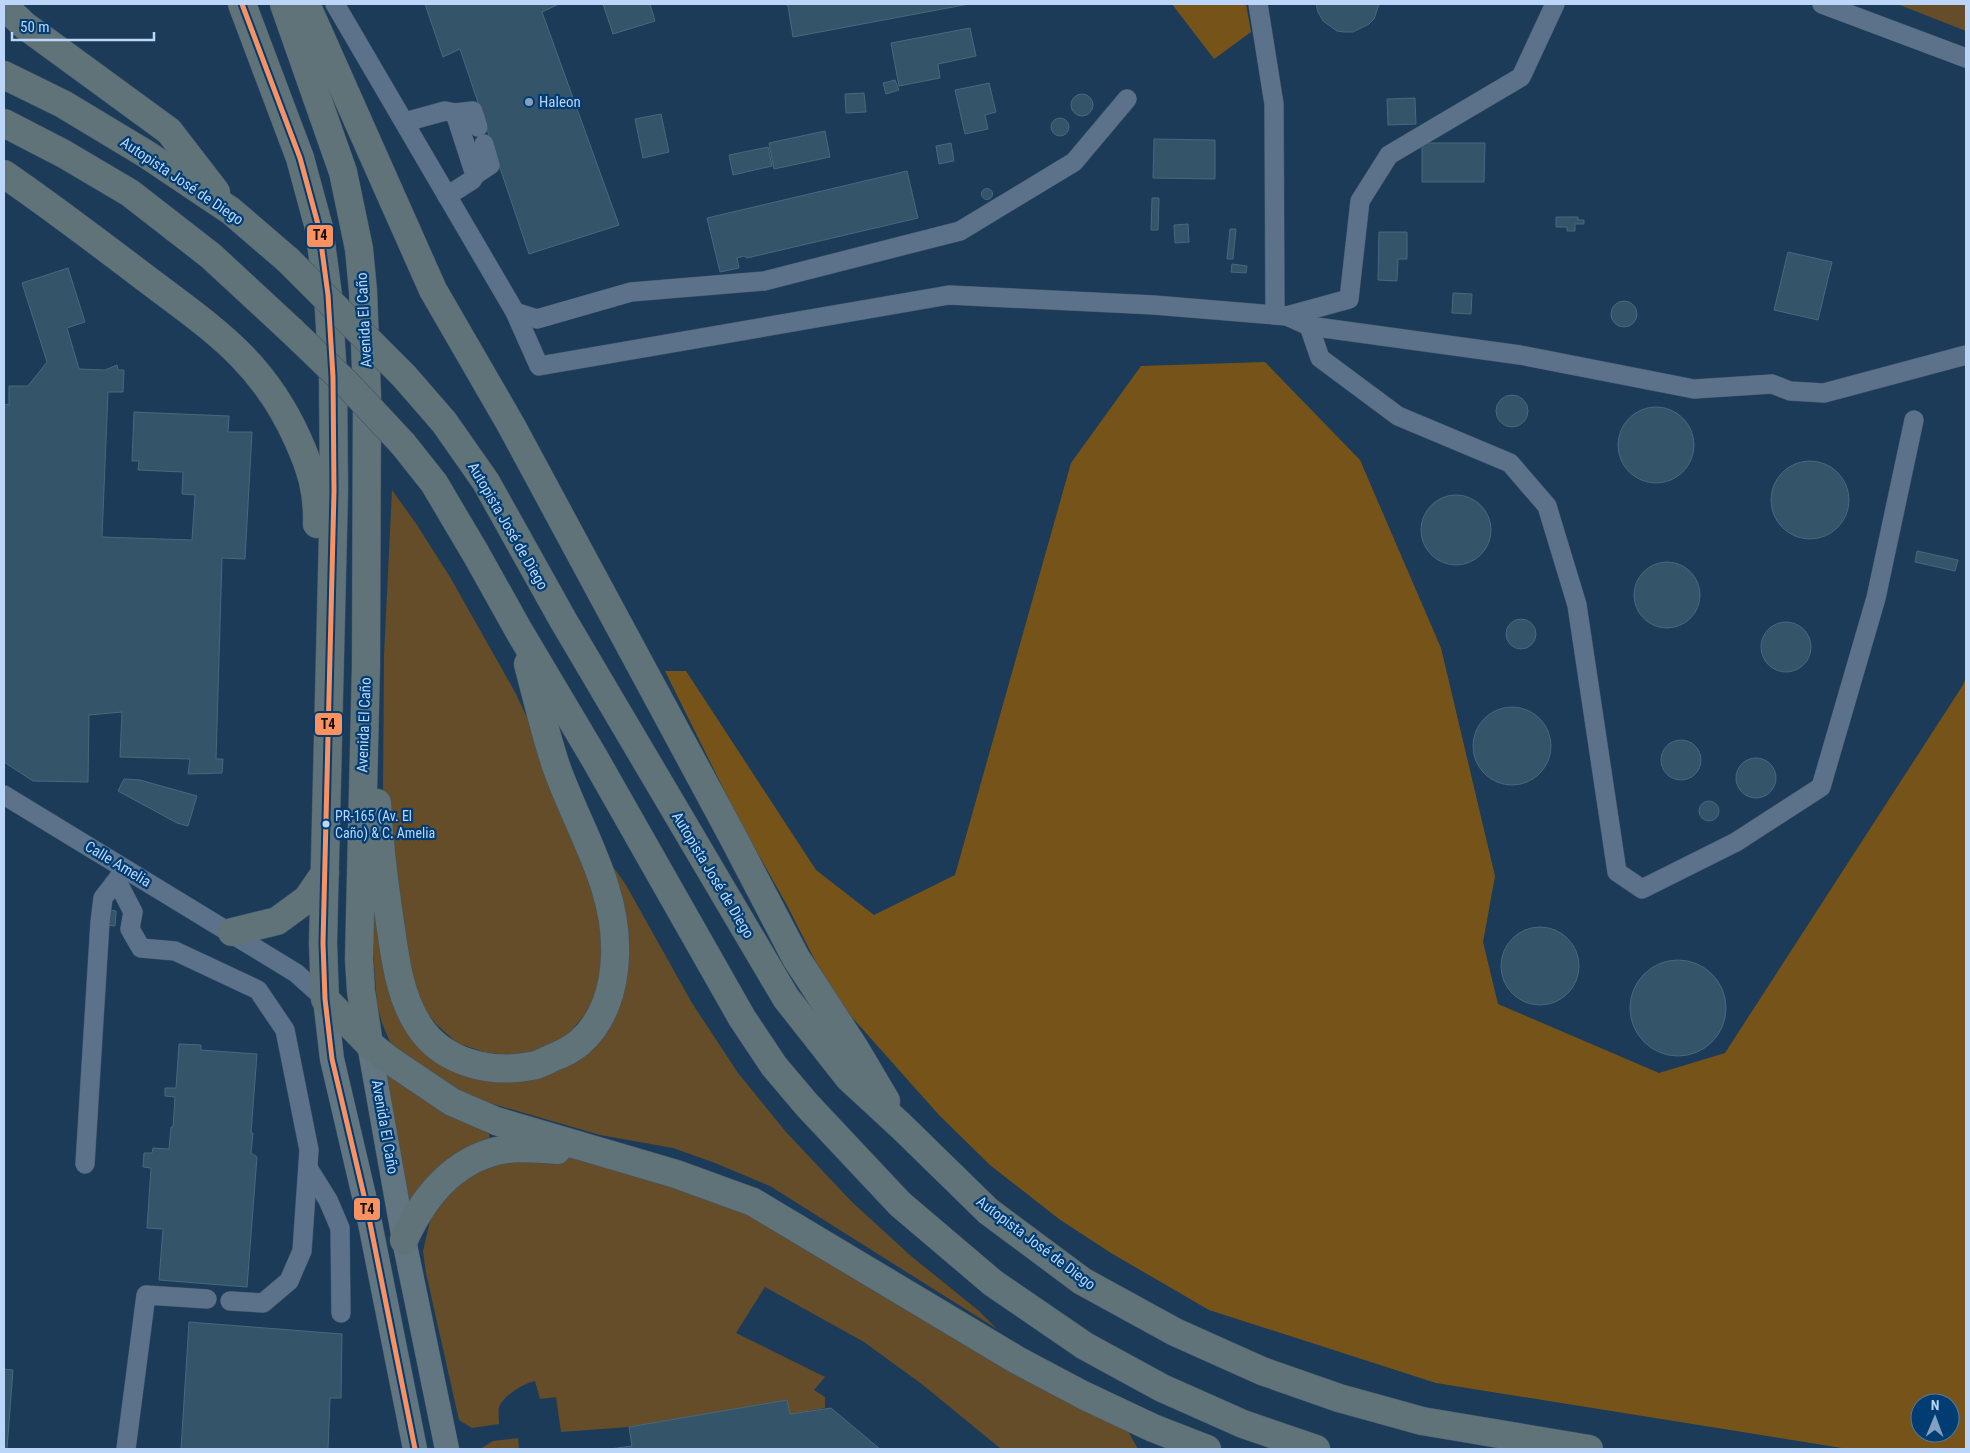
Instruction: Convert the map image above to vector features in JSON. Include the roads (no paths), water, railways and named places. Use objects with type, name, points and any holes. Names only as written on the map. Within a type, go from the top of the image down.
[{"type":"highway","points":[[242,4],[300,158],[324,259],[333,376],[334,491],[323,943],[325,1000],[369,1044],[403,1071],[452,1102],[496,1121],[676,1174],[753,1202],[1017,1360],[1083,1395],[1153,1428],[1207,1449]]},
{"type":"highway","name":"Avenida El Caño","points":[[284,4],[343,172],[359,249],[367,364],[366,666],[359,959],[361,991],[369,1044]]},
{"type":"highway","points":[[306,4],[433,290],[511,425],[796,958],[854,1047],[901,1126]]},
{"type":"highway","points":[[4,6],[24,25],[169,131],[231,211]]},
{"type":"highway","name":"Autopista José de Diego","points":[[4,75],[64,104],[146,154],[231,211],[288,260],[404,376],[444,422],[486,482],[568,629],[786,998],[849,1078],[988,1211],[1082,1281],[1175,1332],[1262,1371],[1339,1398],[1422,1421],[1589,1449]]},
{"type":"highway","points":[[4,123],[64,154],[130,192],[211,256],[347,384],[403,444],[434,483],[476,554],[742,1018],[774,1066],[785,1079],[900,1204],[992,1283],[1085,1346],[1162,1388],[1242,1424],[1316,1449]]},
{"type":"highway","points":[[4,174],[64,216],[224,338],[261,377],[282,408],[306,460],[316,490],[318,510],[316,643],[327,745]]},
{"type":"highway","points":[[366,666],[378,750],[377,805],[383,873],[393,943],[403,993],[419,1026],[442,1050],[457,1059],[494,1070],[534,1066],[578,1044],[601,1016],[609,998],[614,974],[615,939],[608,897],[595,859],[556,766],[519,631]]},
{"type":"highway","points":[[232,932],[277,921],[307,899],[325,873]]},
{"type":"highway","points":[[404,1240],[414,1217],[426,1199],[451,1172],[466,1162],[486,1155],[518,1148],[598,1152]]},
{"type":"main road","points":[[325,1000],[332,1059],[368,1213],[415,1449]]},
{"type":"main road","name":"Avenida El Caño","points":[[369,1044],[404,1240],[446,1449]]},
{"type":"street","points":[[335,4],[515,312],[538,366],[949,295],[1154,305],[1281,316],[1309,326],[1520,355],[1694,389],[1772,384],[1790,391],[1824,393],[1966,355]]},
{"type":"street","points":[[1258,4],[1274,104],[1281,316]]},
{"type":"street","points":[[1281,316],[1349,299],[1360,201],[1388,155],[1521,77],[1555,4]]},
{"type":"street","points":[[1822,4],[1966,58]]},
{"type":"street","points":[[515,312],[537,319],[631,292],[764,281],[960,231],[1074,162],[1127,99]]},
{"type":"street","points":[[404,122],[445,111],[455,113],[473,111],[490,166],[447,196]]},
{"type":"street","points":[[455,113],[475,175]]},
{"type":"street","points":[[1309,326],[1320,358],[1398,416],[1510,463],[1547,506],[1577,605],[1617,872],[1642,889],[1736,842],[1821,787],[1876,598],[1914,420]]},
{"type":"street","name":"Calle Amelia","points":[[4,795],[121,875],[232,932],[296,972],[325,1000]]},
{"type":"street","points":[[85,1164],[100,922],[103,898],[121,875]]},
{"type":"street","points":[[121,875],[133,912],[130,929],[141,948],[176,951],[258,990],[285,1030],[309,1150],[302,1251],[289,1281],[263,1303],[230,1301]]},
{"type":"street","points":[[308,1168],[328,1200],[340,1228],[341,1313]]},
{"type":"street","points":[[126,1449],[146,1295],[207,1299]]},
{"type":"place","name":"Haleon","points":[[529,102]]},
{"type":"place","name":"PR-165 (Av. El Caño) & C. Amelia","points":[[326,824]]}]
